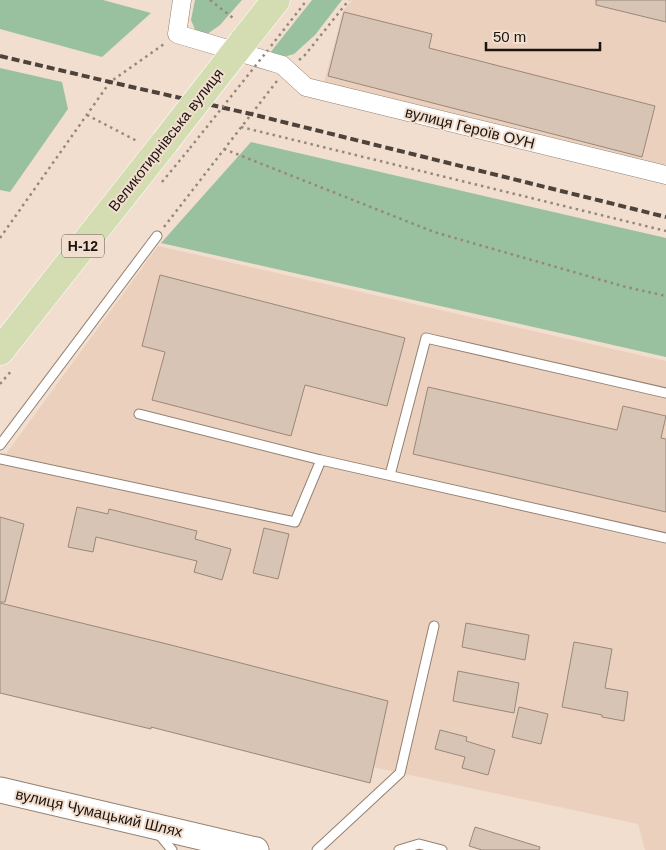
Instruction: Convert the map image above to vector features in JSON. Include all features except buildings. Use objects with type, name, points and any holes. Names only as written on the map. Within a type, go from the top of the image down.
[{"type":"main road","name":"Великотирнівська вулиця","points":[[0,351],[177,145],[248,37],[276,0]]},
{"type":"main road","name":"вулиця Чумацький Шлях","points":[[0,790],[256,850]]},
{"type":"street","points":[[182,0],[177,34],[285,68]]},
{"type":"street","name":"вулиця Героїв ОУН","points":[[285,68],[306,88],[666,175]]},
{"type":"lane","points":[[0,445],[157,236]]},
{"type":"lane","points":[[390,475],[426,338],[666,393]]},
{"type":"lane","points":[[139,414],[321,460],[666,538]]},
{"type":"lane","points":[[0,458],[295,522],[321,460]]},
{"type":"lane","points":[[317,850],[400,773],[434,626]]},
{"type":"lane","points":[[151,825],[172,850]]},
{"type":"lane","points":[[399,850],[419,844],[442,850]]},
{"type":"path","points":[[210,0],[248,37]]},
{"type":"path","points":[[177,145],[248,37],[307,0]]},
{"type":"path","points":[[157,236],[285,68],[304,55],[349,0]]},
{"type":"path","points":[[0,238],[110,82],[177,34]]},
{"type":"path","points":[[87,115],[137,141]]},
{"type":"path","points":[[241,127],[666,231]]},
{"type":"path","points":[[224,149],[434,232],[626,287],[666,296]]},
{"type":"shaded area","points":[[352,0],[666,0],[666,167],[324,82],[343,11]]},
{"type":"shaded area","points":[[158,246],[666,361],[666,850],[645,850],[638,824],[0,687],[0,462]]},
{"type":"green space","points":[[0,0],[103,0],[151,13],[102,57],[0,29]]},
{"type":"green space","points":[[195,0],[242,0],[220,25],[203,37],[196,32],[191,20]]},
{"type":"green space","points":[[312,0],[342,0],[315,35],[294,54],[280,58],[270,53]]},
{"type":"green space","points":[[0,68],[62,82],[68,109],[10,192],[0,190]]},
{"type":"green space","points":[[251,142],[666,238],[666,357],[161,243]]},
{"type":"railway","points":[[0,56],[251,114],[666,217]]}]
